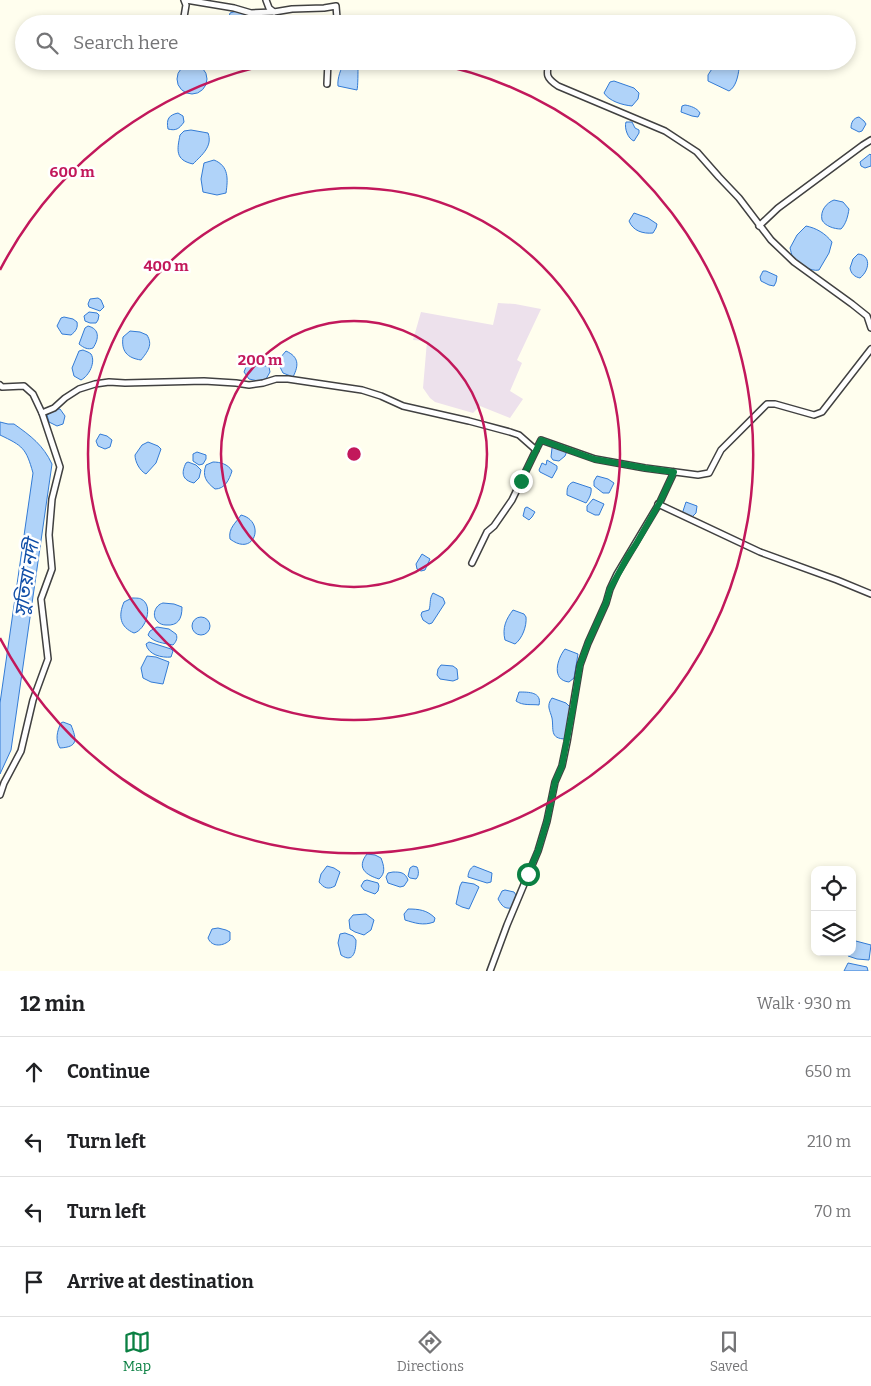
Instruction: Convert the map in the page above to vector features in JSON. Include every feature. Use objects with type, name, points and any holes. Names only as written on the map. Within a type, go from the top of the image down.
[{"type":"street","points":[[184,15],[185,0],[234,8],[251,13],[336,6],[337,15]]},
{"type":"street","points":[[266,0],[269,8],[274,12]]},
{"type":"street","points":[[327,84],[328,70]]},
{"type":"street","points":[[547,70],[546,73],[550,81],[558,86],[665,131],[697,152],[739,198],[771,240],[794,262],[867,316],[871,328]]},
{"type":"street","points":[[760,226],[778,208],[871,140]]},
{"type":"street","points":[[472,563],[488,532],[512,500],[541,440],[594,459],[674,472],[698,475],[709,474],[722,450],[767,404],[775,404],[814,415],[822,412],[871,349]]},
{"type":"street","points":[[42,413],[54,408],[65,398],[79,390],[95,384],[109,382],[125,384],[204,381],[249,385],[276,379],[288,379],[362,390],[403,406],[510,432],[519,435],[536,450]]},
{"type":"street","points":[[0,385],[2,387],[24,386],[33,394],[42,413],[60,466],[52,499],[49,535],[52,569],[41,599],[48,659],[33,700],[21,751],[4,783],[0,795]]},
{"type":"street","points":[[490,971],[538,851],[547,821],[555,782],[562,766],[580,665],[588,643],[606,603],[610,589],[674,472]]},
{"type":"street","points":[[658,504],[760,552],[871,594]]},
{"type":"shaded area","points":[[498,303],[541,309],[517,360],[522,363],[510,391],[523,399],[510,418],[480,406],[473,413],[435,402],[423,388],[427,341],[413,340],[421,312],[493,325]]},
{"type":"water","points":[[237,11],[253,15],[230,15],[230,13]]},
{"type":"water","points":[[181,70],[203,70],[207,79],[205,85],[198,92],[192,94],[182,89],[177,79]]},
{"type":"water","points":[[341,70],[358,70],[357,90],[338,86]]},
{"type":"water","points":[[711,70],[739,70],[735,84],[729,91],[708,81],[708,75]]},
{"type":"water","points":[[614,81],[634,88],[639,93],[638,99],[632,106],[616,102],[604,93],[610,82]]},
{"type":"water","points":[[685,105],[697,110],[700,113],[698,117],[681,112],[682,106]]},
{"type":"water","points":[[178,113],[183,116],[184,122],[177,129],[168,129],[167,123],[169,118]]},
{"type":"water","points":[[859,117],[866,124],[862,131],[859,132],[851,128],[851,124],[855,118]]},
{"type":"water","points":[[626,122],[632,122],[635,128],[639,130],[634,141],[627,133]]},
{"type":"water","points":[[191,130],[208,133],[209,138],[206,150],[193,164],[183,160],[178,150],[180,135],[184,131]]},
{"type":"water","points":[[870,154],[871,166],[865,168],[861,166],[860,162]]},
{"type":"water","points":[[214,160],[225,169],[227,178],[226,193],[217,195],[203,192],[201,179],[204,163]]},
{"type":"water","points":[[834,200],[843,202],[849,209],[841,229],[830,227],[822,220],[824,208]]},
{"type":"water","points":[[634,213],[648,218],[657,224],[653,233],[642,232],[633,227],[629,221]]},
{"type":"water","points":[[806,226],[820,231],[832,242],[829,253],[819,270],[804,267],[791,254],[790,248],[797,235]]},
{"type":"water","points":[[858,254],[865,257],[868,263],[866,271],[860,278],[851,272],[850,268],[853,259]]},
{"type":"water","points":[[763,271],[777,276],[774,286],[761,281],[760,277]]},
{"type":"water","points":[[98,298],[104,307],[100,311],[89,307],[88,304],[90,299]]},
{"type":"water","points":[[89,312],[99,315],[96,323],[85,321],[84,316]]},
{"type":"water","points":[[64,317],[77,322],[76,329],[71,335],[62,334],[57,326],[61,318]]},
{"type":"water","points":[[88,326],[95,329],[97,335],[95,345],[89,349],[79,344],[85,328]]},
{"type":"water","points":[[130,331],[140,332],[147,335],[149,339],[149,348],[141,360],[132,358],[124,350],[123,337]]},
{"type":"water","points":[[83,350],[91,354],[93,361],[89,372],[81,380],[74,376],[72,368],[79,351]]},
{"type":"water","points":[[286,351],[297,362],[293,377],[283,373],[280,367],[280,358]]},
{"type":"water","points":[[255,363],[269,367],[270,372],[266,379],[258,381],[249,379],[244,372],[249,364]]},
{"type":"water","points":[[60,409],[65,416],[63,424],[57,426],[49,422],[47,415]]},
{"type":"water","name":"সুতিয়া নদী","points":[[0,422],[14,424],[36,441],[52,464],[11,750],[0,774],[0,703],[33,473],[26,453],[19,445],[0,435]]},
{"type":"water","points":[[100,434],[112,440],[110,447],[105,449],[98,446],[96,441]]},
{"type":"water","points":[[148,442],[161,449],[156,463],[146,474],[138,466],[135,455],[142,445]]},
{"type":"water","points":[[554,446],[567,451],[565,456],[559,461],[553,460],[551,457]]},
{"type":"water","points":[[197,452],[206,455],[203,464],[199,465],[193,461],[193,454]]},
{"type":"water","points":[[547,460],[557,466],[552,478],[539,470],[542,463],[546,465]]},
{"type":"water","points":[[188,462],[196,465],[201,470],[199,478],[194,483],[187,480],[183,473],[184,467]]},
{"type":"water","points":[[213,462],[224,464],[232,471],[226,483],[218,489],[215,489],[207,481],[205,476],[206,465]]},
{"type":"water","points":[[597,476],[614,483],[609,493],[603,493],[594,486]]},
{"type":"water","points":[[573,482],[591,488],[590,496],[586,503],[567,495],[568,487]]},
{"type":"water","points":[[593,499],[604,504],[599,515],[587,511],[587,506]]},
{"type":"water","points":[[686,502],[697,506],[696,513],[692,517],[682,514]]},
{"type":"water","points":[[527,507],[535,512],[529,520],[523,516]]},
{"type":"water","points":[[241,515],[249,519],[255,530],[251,541],[246,544],[239,544],[230,539],[231,529]]},
{"type":"water","points":[[422,554],[430,559],[425,570],[421,571],[417,569],[416,564]]},
{"type":"water","points":[[433,593],[443,598],[445,603],[432,623],[429,624],[423,620],[421,615],[422,612],[429,610]]},
{"type":"water","points":[[132,598],[145,602],[148,612],[145,623],[134,633],[126,628],[121,616],[124,602]]},
{"type":"water","points":[[163,603],[182,607],[180,618],[176,623],[164,625],[156,620],[155,611]]},
{"type":"water","points":[[513,610],[524,614],[526,617],[524,632],[515,644],[505,640],[504,636],[505,624]]},
{"type":"water","points":[[201,617],[207,620],[210,626],[207,632],[201,635],[195,632],[192,626],[195,620]]},
{"type":"water","points":[[157,627],[169,629],[176,634],[177,637],[173,645],[150,638],[148,635],[150,631]]},
{"type":"water","points":[[149,642],[171,649],[173,651],[171,657],[160,656],[149,651],[146,644]]},
{"type":"water","points":[[565,649],[578,654],[574,678],[569,682],[560,677],[557,668]]},
{"type":"water","points":[[147,656],[169,662],[163,684],[151,682],[143,678],[141,668]]},
{"type":"water","points":[[441,665],[453,666],[457,669],[458,679],[453,681],[440,679],[437,675]]},
{"type":"water","points":[[519,692],[537,695],[539,697],[539,705],[519,703],[516,701]]},
{"type":"water","points":[[552,698],[566,703],[572,709],[566,739],[561,739],[553,733],[549,706]]},
{"type":"water","points":[[63,722],[71,725],[75,739],[70,746],[60,748],[57,736]]},
{"type":"water","points":[[367,854],[381,858],[384,869],[379,879],[364,870],[362,863]]},
{"type":"water","points":[[327,866],[340,872],[335,886],[330,888],[324,887],[319,882],[321,874]]},
{"type":"water","points":[[413,866],[417,867],[418,870],[416,879],[408,876],[410,868]]},
{"type":"water","points":[[474,866],[492,873],[491,882],[487,883],[468,877],[469,871]]},
{"type":"water","points":[[400,872],[405,875],[408,880],[404,886],[400,887],[388,883],[386,877],[388,873]]},
{"type":"water","points":[[367,880],[378,883],[378,891],[375,894],[364,890],[361,886]]},
{"type":"water","points":[[462,882],[479,887],[469,909],[456,904]]},
{"type":"water","points":[[502,891],[514,892],[516,895],[512,908],[507,908],[498,899]]},
{"type":"water","points":[[408,909],[419,910],[432,915],[435,918],[434,922],[423,924],[405,920],[404,914]]},
{"type":"water","points":[[366,914],[374,920],[371,930],[364,935],[350,929],[349,920],[353,915]]},
{"type":"water","points":[[218,928],[230,932],[230,940],[225,944],[215,945],[208,938],[212,929]]},
{"type":"water","points":[[345,933],[353,936],[356,940],[355,952],[349,958],[341,955],[338,943],[340,934]]},
{"type":"water","points":[[856,941],[871,945],[869,960],[848,956],[856,956]]},
{"type":"water","points":[[848,963],[867,967],[868,971],[844,971]]},
{"type":"route","points":[[521,481],[541,440],[594,459],[674,472],[660,502],[617,574],[580,665],[562,766],[555,782],[547,821],[538,851],[528,874]]}]
